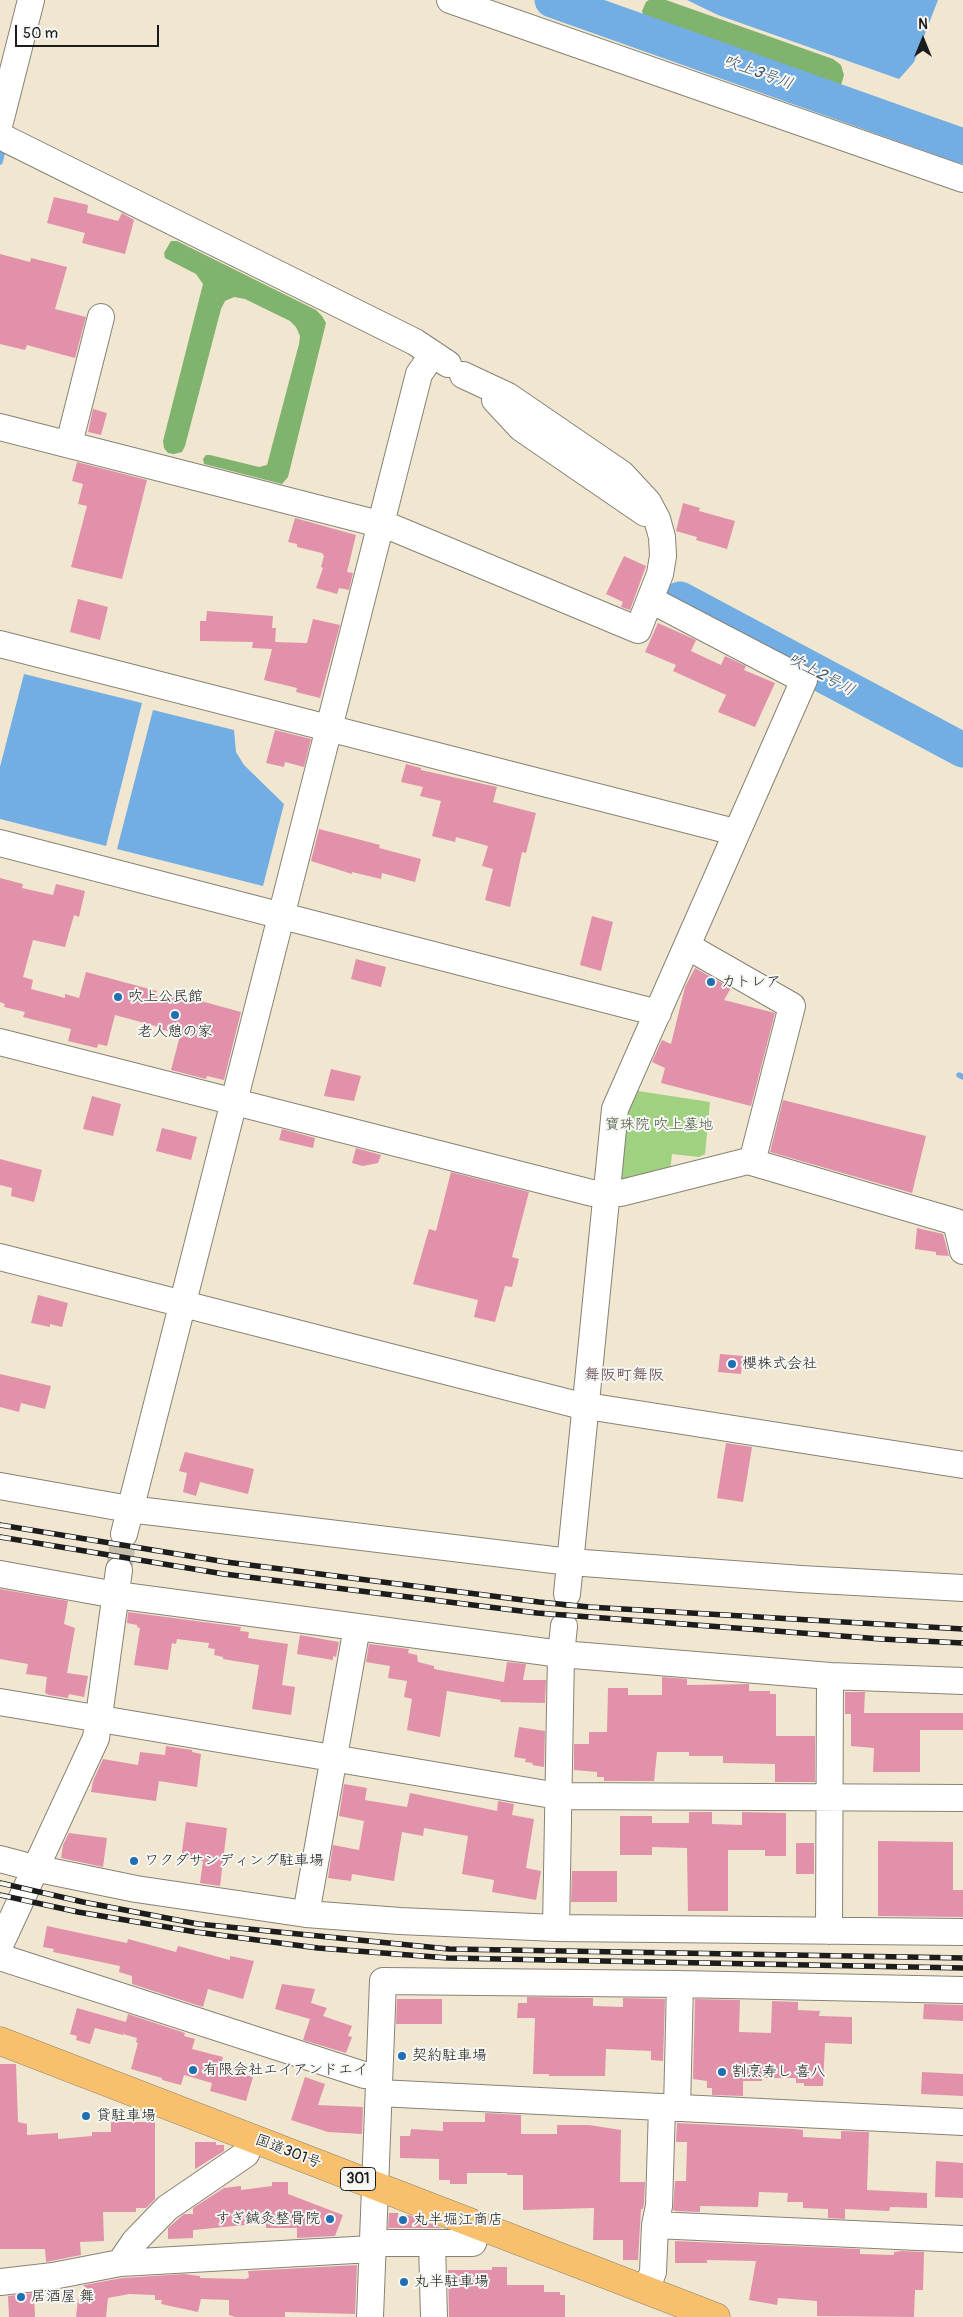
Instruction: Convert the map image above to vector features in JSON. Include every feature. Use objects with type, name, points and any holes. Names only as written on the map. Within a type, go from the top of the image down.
[{"type":"highway","name":"国道301号","points":[[0,2041],[716,2317]]},
{"type":"street","points":[[0,122],[31,0]]},
{"type":"street","points":[[450,0],[963,180]]},
{"type":"street","points":[[0,136],[416,342],[463,375],[501,406],[521,428],[658,522],[662,537],[663,556],[660,574],[638,630],[380,524],[0,427]]},
{"type":"street","points":[[69,444],[101,317]]},
{"type":"street","points":[[127,1521],[419,374],[433,354]]},
{"type":"street","points":[[567,1594],[615,1109],[804,680],[651,600]]},
{"type":"street","points":[[0,644],[718,827],[736,834]]},
{"type":"street","points":[[0,843],[658,1013]]},
{"type":"street","points":[[687,946],[792,1006],[752,1162]]},
{"type":"street","points":[[0,1042],[592,1193],[621,1193],[748,1161],[956,1222],[963,1251]]},
{"type":"street","points":[[0,1257],[586,1405],[963,1465]]},
{"type":"street","points":[[0,1486],[127,1521],[570,1562],[801,1579],[963,1588]]},
{"type":"street","points":[[0,1574],[118,1582],[357,1627],[561,1654],[830,1676],[963,1681]]},
{"type":"street","points":[[0,1944],[96,1738],[118,1582]]},
{"type":"street","points":[[556,1928],[561,1654],[564,1626]]},
{"type":"street","points":[[306,1914],[357,1627]]},
{"type":"street","points":[[829,1931],[830,1676]]},
{"type":"street","points":[[0,1702],[558,1796],[963,1798]]},
{"type":"street","points":[[0,1859],[136,1889],[306,1914],[400,1921],[556,1928],[963,1932]]},
{"type":"street","points":[[0,1957],[364,2075],[379,2084],[669,2107],[963,2122]]},
{"type":"street","points":[[370,2317],[383,1981],[680,1984],[963,1990]]},
{"type":"street","points":[[646,2290],[653,2272],[680,1984]]},
{"type":"street","points":[[120,2263],[135,2241],[167,2208],[246,2154],[252,2138]]},
{"type":"street","points":[[0,2282],[53,2276],[120,2263],[372,2246],[472,2243],[479,2225]]},
{"type":"street","points":[[656,2225],[963,2239]]},
{"type":"street","points":[[432,2243],[434,2317]]},
{"type":"green space","points":[[649,0],[666,0],[833,59],[841,65],[844,75],[841,85],[831,89],[822,87],[653,27],[645,20],[642,11]]},
{"type":"green space","points":[[171,241],[177,241],[316,310],[326,323],[288,477],[282,484],[204,464],[203,459],[206,455],[210,455],[259,467],[267,465],[299,344],[300,336],[296,327],[290,321],[245,299],[234,297],[225,301],[221,309],[182,452],[168,453],[164,448],[163,441],[203,284],[196,274],[165,258],[164,253]]},
{"type":"green space","points":[[722,604],[963,732],[963,745],[716,614],[714,606]]},
{"type":"green space","name":"寶珠院 吹上墓地","points":[[638,1091],[710,1102],[705,1154],[699,1157],[672,1154],[670,1172],[620,1184],[628,1113]]},
{"type":"water","points":[[687,0],[938,0],[914,62],[899,79],[718,15]]},
{"type":"water","points":[[24,674],[142,703],[106,846],[0,819],[0,767]]},
{"type":"water","points":[[153,710],[234,730],[236,752],[244,765],[284,804],[263,886],[117,849]]},
{"type":"building","points":[[54,197],[88,205],[87,213],[118,221],[122,213],[134,220],[125,254],[82,243],[85,233],[47,223]]},
{"type":"building","points":[[0,254],[30,262],[31,258],[67,267],[55,309],[86,317],[75,358],[27,345],[25,350],[0,344]]},
{"type":"building","points":[[93,409],[107,413],[101,435],[88,432]]},
{"type":"building","points":[[77,462],[147,480],[122,579],[71,567],[87,506],[78,504],[83,484],[72,481]]},
{"type":"building","points":[[683,503],[700,508],[699,511],[735,521],[727,549],[696,540],[697,537],[676,531]]},
{"type":"building","points":[[295,518],[356,535],[347,572],[353,573],[349,590],[339,588],[337,594],[316,588],[323,568],[321,567],[324,556],[322,553],[297,547],[297,544],[288,542]]},
{"type":"building","points":[[624,556],[646,566],[630,610],[621,607],[623,602],[606,594]]},
{"type":"building","points":[[78,599],[108,607],[100,640],[70,632]]},
{"type":"building","points":[[207,611],[273,616],[272,628],[276,628],[275,642],[307,643],[313,619],[340,625],[320,698],[296,692],[297,688],[264,680],[272,649],[252,648],[253,642],[200,641],[200,621],[206,621]]},
{"type":"building","points":[[658,623],[696,640],[691,651],[721,665],[725,656],[746,666],[744,670],[775,683],[755,727],[718,712],[726,695],[673,671],[676,665],[645,652]]},
{"type":"building","points":[[275,730],[311,739],[304,767],[285,762],[284,767],[266,763]]},
{"type":"building","points":[[406,764],[421,768],[421,770],[497,787],[493,802],[536,813],[526,853],[522,852],[510,907],[485,900],[493,869],[482,866],[488,846],[456,837],[455,842],[432,836],[441,801],[420,796],[423,787],[401,782]]},
{"type":"building","points":[[319,829],[380,845],[379,848],[421,859],[415,882],[382,873],[381,879],[352,872],[352,874],[311,861]]},
{"type":"building","points":[[0,878],[23,884],[22,888],[53,895],[56,884],[85,891],[79,917],[74,915],[65,947],[33,940],[23,977],[33,980],[31,989],[65,998],[65,994],[79,998],[86,972],[157,991],[156,995],[186,997],[241,1012],[224,1080],[207,1076],[206,1079],[171,1070],[181,1032],[159,1030],[159,1027],[115,1015],[107,1046],[98,1044],[97,1048],[68,1041],[71,1029],[23,1017],[25,1012],[4,1007],[5,1004],[0,1002]]},
{"type":"building","points":[[592,916],[613,922],[601,971],[580,965]]},
{"type":"building","points":[[356,959],[386,967],[381,987],[351,979]]},
{"type":"building","points":[[695,968],[731,988],[724,1000],[775,1013],[751,1106],[661,1083],[665,1068],[652,1062],[662,1040],[671,1044],[685,987]]},
{"type":"building","points":[[331,1069],[361,1076],[354,1101],[324,1096]]},
{"type":"building","points":[[92,1096],[121,1104],[113,1136],[83,1129]]},
{"type":"building","points":[[783,1100],[926,1136],[912,1193],[770,1152]]},
{"type":"building","points":[[162,1128],[197,1137],[191,1160],[156,1151]]},
{"type":"building","points":[[282,1129],[315,1138],[313,1148],[279,1140]]},
{"type":"building","points":[[356,1148],[381,1155],[378,1163],[363,1166],[352,1163]]},
{"type":"building","points":[[0,1159],[42,1170],[34,1202],[11,1196],[12,1188],[0,1185]]},
{"type":"building","points":[[451,1172],[529,1192],[512,1257],[519,1259],[512,1287],[505,1286],[495,1322],[474,1317],[478,1300],[413,1284],[429,1229],[436,1231]]},
{"type":"building","points":[[917,1228],[943,1234],[949,1256],[936,1255],[936,1252],[915,1249]]},
{"type":"building","points":[[38,1295],[68,1303],[62,1327],[50,1324],[50,1327],[31,1323]]},
{"type":"building","points":[[720,1354],[743,1356],[741,1374],[718,1372]]},
{"type":"building","points":[[0,1374],[51,1386],[45,1409],[21,1403],[19,1412],[0,1407]]},
{"type":"building","points":[[726,1443],[752,1447],[743,1502],[717,1498]]},
{"type":"building","points":[[185,1452],[254,1469],[248,1494],[200,1482],[196,1496],[183,1492],[187,1473],[179,1471]]},
{"type":"building","points":[[0,1589],[68,1601],[64,1624],[75,1628],[67,1673],[88,1676],[84,1697],[69,1694],[68,1698],[49,1695],[45,1693],[47,1677],[26,1674],[28,1664],[0,1659]]},
{"type":"building","points":[[128,1612],[241,1627],[240,1631],[249,1632],[248,1638],[288,1644],[282,1685],[295,1687],[291,1715],[252,1709],[259,1665],[223,1659],[223,1657],[214,1655],[215,1649],[208,1648],[209,1643],[177,1639],[176,1644],[172,1643],[168,1670],[134,1665],[140,1628],[137,1625],[127,1623]]},
{"type":"building","points":[[300,1635],[339,1642],[336,1657],[333,1656],[333,1660],[297,1654]]},
{"type":"building","points":[[369,1644],[409,1649],[408,1653],[417,1655],[418,1662],[434,1666],[434,1669],[504,1682],[507,1662],[526,1664],[523,1680],[546,1680],[545,1703],[500,1702],[501,1700],[447,1691],[440,1737],[407,1730],[412,1699],[404,1697],[407,1681],[388,1678],[390,1666],[366,1662]]},
{"type":"building","points":[[662,1677],[687,1679],[687,1685],[749,1684],[749,1691],[770,1691],[770,1694],[776,1694],[776,1736],[815,1736],[815,1782],[775,1782],[775,1764],[723,1763],[723,1756],[689,1756],[689,1752],[657,1752],[654,1781],[604,1781],[604,1777],[597,1777],[597,1772],[574,1770],[574,1744],[589,1744],[589,1732],[607,1732],[608,1688],[628,1688],[628,1695],[662,1695]]},
{"type":"building","points":[[845,1692],[865,1692],[864,1713],[963,1713],[963,1730],[920,1730],[920,1772],[873,1772],[874,1748],[851,1746],[851,1714],[845,1714]]},
{"type":"building","points":[[519,1727],[545,1731],[544,1767],[525,1762],[526,1759],[514,1757]]},
{"type":"building","points":[[166,1746],[192,1750],[192,1752],[201,1754],[197,1787],[159,1781],[156,1801],[91,1792],[93,1781],[103,1759],[138,1765],[140,1752],[165,1755]]},
{"type":"building","points":[[344,1784],[367,1788],[365,1800],[407,1807],[410,1793],[497,1811],[498,1801],[514,1804],[512,1815],[534,1819],[526,1868],[541,1871],[536,1900],[492,1892],[494,1880],[462,1874],[468,1836],[424,1828],[423,1836],[402,1832],[394,1881],[352,1874],[351,1881],[328,1878],[333,1845],[359,1850],[364,1821],[339,1816]]},
{"type":"building","points":[[689,1812],[712,1812],[712,1824],[742,1825],[742,1812],[786,1813],[786,1856],[765,1856],[765,1850],[728,1850],[728,1911],[688,1911],[687,1848],[652,1847],[652,1855],[620,1855],[620,1816],[652,1816],[652,1823],[689,1823]]},
{"type":"building","points":[[186,1822],[227,1828],[220,1886],[200,1883],[203,1861],[181,1858]]},
{"type":"building","points":[[69,1833],[107,1838],[103,1867],[61,1858],[63,1845]]},
{"type":"building","points":[[878,1841],[953,1842],[953,1890],[963,1890],[963,1917],[878,1916]]},
{"type":"building","points":[[796,1843],[814,1843],[814,1874],[796,1874]]},
{"type":"building","points":[[572,1871],[617,1871],[617,1902],[571,1902]]},
{"type":"building","points":[[47,1926],[127,1943],[128,1939],[176,1952],[178,1946],[230,1960],[230,1956],[254,1961],[243,1999],[208,1989],[203,2007],[132,1984],[132,1976],[119,1972],[120,1966],[53,1952],[54,1949],[43,1947]]},
{"type":"building","points":[[282,1984],[315,1989],[311,2003],[327,2008],[323,2016],[352,2026],[348,2036],[352,2037],[346,2053],[303,2040],[310,2019],[275,2009]]},
{"type":"building","points":[[527,1997],[593,1998],[593,2006],[623,2007],[623,1998],[665,1999],[663,2061],[651,2060],[651,2051],[606,2049],[605,2076],[549,2076],[549,2074],[533,2074],[535,2018],[517,2018],[518,2003],[527,2003]]},
{"type":"building","points":[[397,1999],[442,1999],[442,2024],[396,2024]]},
{"type":"building","points":[[695,1999],[740,2000],[739,2032],[771,2033],[772,2001],[798,2002],[798,2010],[820,2011],[819,2016],[852,2017],[852,2044],[825,2043],[823,2086],[804,2086],[804,2083],[796,2083],[796,2078],[762,2078],[762,2081],[743,2081],[743,2096],[712,2095],[712,2088],[707,2088],[707,2081],[693,2079]]},
{"type":"building","points":[[924,2004],[963,2005],[963,2021],[923,2019]]},
{"type":"building","points":[[77,2008],[126,2022],[123,2035],[95,2028],[90,2044],[76,2040],[77,2036],[70,2034]]},
{"type":"building","points":[[128,2014],[185,2033],[184,2036],[195,2039],[192,2049],[223,2057],[220,2068],[253,2077],[246,2101],[210,2091],[212,2083],[184,2075],[181,2085],[131,2069],[138,2043],[136,2042],[137,2038],[123,2034]]},
{"type":"building","points":[[0,2064],[16,2064],[18,2122],[27,2124],[27,2135],[58,2133],[58,2139],[92,2136],[92,2132],[111,2132],[111,2122],[155,2122],[155,2199],[146,2208],[136,2208],[136,2212],[103,2212],[104,2241],[80,2242],[81,2255],[46,2262],[45,2249],[0,2249]]},
{"type":"building","points":[[922,2072],[963,2074],[963,2096],[921,2094]]},
{"type":"building","points":[[305,2077],[325,2084],[318,2105],[363,2107],[362,2134],[328,2132],[291,2120]]},
{"type":"building","points":[[485,2113],[521,2115],[521,2134],[557,2134],[557,2125],[589,2125],[621,2130],[620,2182],[645,2182],[644,2204],[643,2209],[641,2209],[638,2260],[623,2260],[623,2240],[593,2240],[594,2208],[523,2210],[523,2175],[467,2173],[467,2184],[450,2184],[450,2180],[439,2180],[439,2159],[400,2158],[400,2136],[410,2136],[411,2129],[443,2131],[443,2122],[485,2122]]},
{"type":"building","points":[[677,2123],[794,2129],[803,2130],[803,2137],[841,2139],[841,2131],[869,2132],[867,2190],[927,2193],[927,2208],[890,2207],[889,2211],[845,2209],[845,2219],[828,2218],[828,2209],[803,2208],[803,2202],[787,2202],[788,2193],[759,2192],[758,2207],[700,2206],[700,2212],[673,2210],[675,2181],[686,2181],[687,2142],[676,2142]]},
{"type":"building","points":[[195,2142],[216,2142],[216,2145],[224,2145],[224,2151],[195,2169]]},
{"type":"building","points":[[936,2161],[963,2163],[963,2198],[935,2197]]},
{"type":"building","points":[[272,2182],[288,2182],[288,2194],[343,2215],[335,2236],[297,2238],[297,2228],[266,2228],[266,2223],[193,2230],[193,2238],[168,2239],[168,2228],[184,2214],[193,2214],[193,2208],[224,2188],[241,2186],[241,2190],[272,2186]]},
{"type":"building","points":[[389,2213],[398,2213],[398,2216],[409,2215],[442,2228],[388,2228]]},
{"type":"building","points":[[675,2241],[860,2249],[860,2254],[894,2255],[894,2252],[902,2251],[924,2252],[923,2290],[915,2290],[914,2317],[817,2316],[817,2301],[778,2298],[777,2305],[749,2300],[756,2261],[707,2260],[707,2263],[675,2263]]},
{"type":"building","points":[[357,2265],[355,2314],[285,2312],[285,2317],[235,2317],[229,2315],[229,2300],[201,2299],[198,2312],[161,2304],[162,2300],[155,2300],[155,2295],[129,2294],[108,2298],[106,2317],[76,2317],[78,2299],[83,2300],[84,2285],[122,2278],[184,2274],[200,2276],[200,2278],[246,2279],[249,2277],[248,2271]]},
{"type":"building","points":[[492,2267],[507,2267],[507,2285],[544,2285],[544,2292],[560,2292],[560,2295],[565,2295],[565,2317],[449,2317],[448,2270],[492,2270]]},
{"type":"building","name":"居酒屋 舞","points":[[34,2293],[35,2317],[9,2317],[8,2296]]},
{"type":"waterway","name":"吹上3号川","points":[[552,0],[963,146]]},
{"type":"waterway","points":[[0,162],[3,150]]},
{"type":"waterway","name":"吹上2号川","points":[[680,599],[963,750]]},
{"type":"waterway","points":[[959,1075],[963,1077]]},
{"type":"tunnel","points":[[119,1570],[124,1534]]},
{"type":"railway","points":[[0,1525],[226,1562],[539,1602],[589,1607],[963,1629]]},
{"type":"railway","points":[[0,1537],[224,1574],[537,1613],[881,1639],[963,1643]]},
{"type":"railway","points":[[0,1883],[83,1902],[198,1924],[449,1949],[963,1958]]},
{"type":"railway","points":[[0,1895],[78,1912],[196,1932],[318,1948],[448,1958],[963,1968]]},
{"type":"place","name":"カトレア","points":[[711,982]]},
{"type":"place","name":"吹上公民館","points":[[118,997]]},
{"type":"place","name":"老人憩の家","points":[[175,1015]]},
{"type":"place","name":"櫻株式会社","points":[[732,1364]]},
{"type":"place","name":"ワクダサンディング駐車場","points":[[134,1861]]},
{"type":"place","name":"契約駐車場","points":[[402,2056]]},
{"type":"place","name":"有限会社エイアンドエイ","points":[[193,2070]]},
{"type":"place","name":"割烹寿し 喜八","points":[[722,2072]]},
{"type":"place","name":"貸駐車場","points":[[86,2116]]},
{"type":"place","name":"すぎ鍼灸整骨院","points":[[330,2219]]},
{"type":"place","name":"丸半堀江商店","points":[[403,2220]]},
{"type":"place","name":"丸半駐車場","points":[[404,2282]]},
{"type":"place","name":"居酒屋 舞","points":[[21,2297]]},
{"type":"district","name":"舞阪町舞阪","points":[[624,1376]]}]
